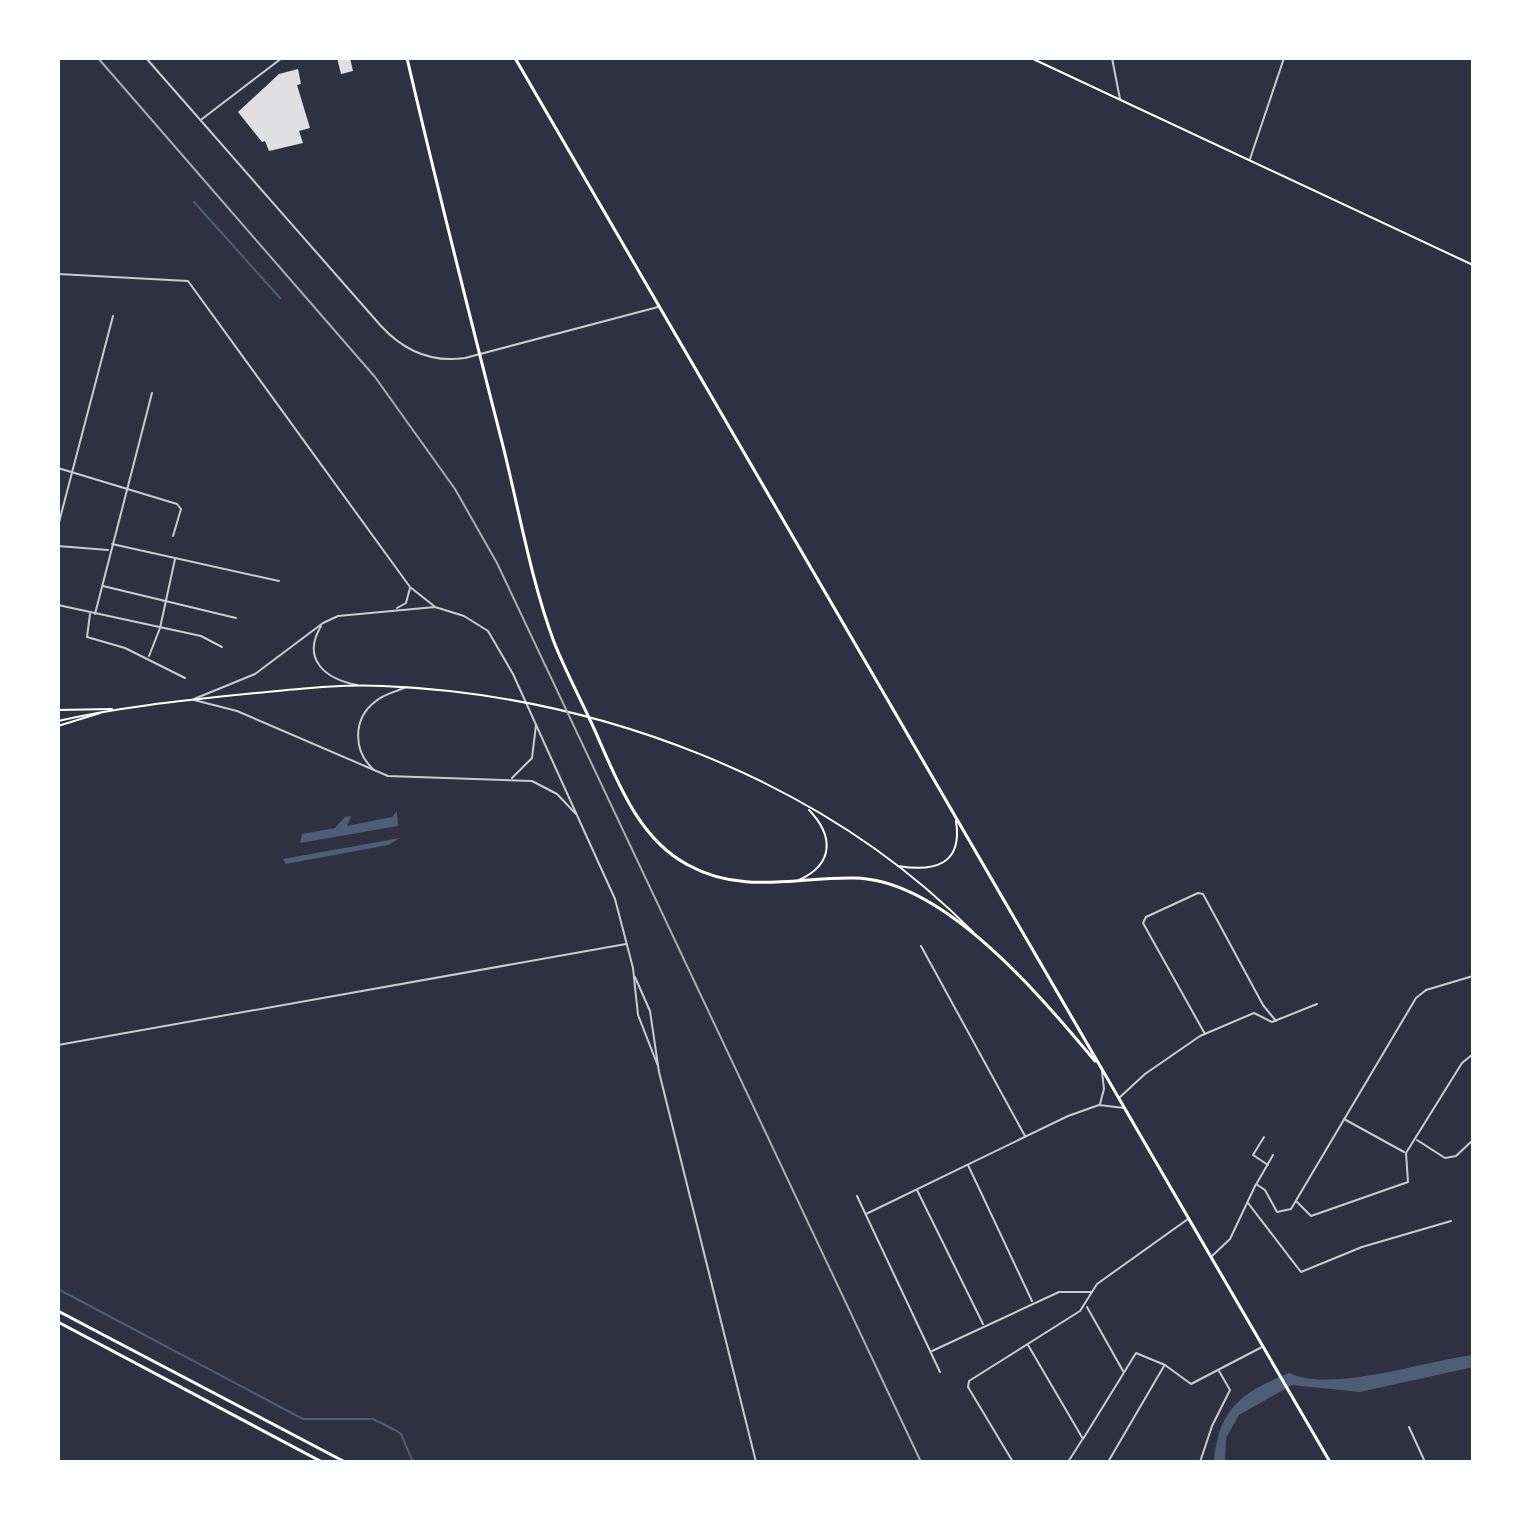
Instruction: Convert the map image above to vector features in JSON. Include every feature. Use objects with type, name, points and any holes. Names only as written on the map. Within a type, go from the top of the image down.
[{"type":"main road","points":[[407,58],[554,642],[626,799],[657,842],[687,864],[740,883],[858,878],[892,884],[924,900],[980,939]]},
{"type":"main road","points":[[515,58],[1330,1462]]},
{"type":"main road","points":[[1031,58],[1473,265]]},
{"type":"main road","points":[[58,710],[117,709],[193,699],[358,685],[406,687],[500,699],[614,724],[702,755],[805,807],[897,866],[980,939],[1048,1006],[1100,1067]]},
{"type":"main road","points":[[58,724],[117,709]]},
{"type":"main road","points":[[795,882],[814,872],[828,852],[824,828],[805,807]]},
{"type":"main road","points":[[897,866],[925,869],[944,862],[957,845],[956,816]]},
{"type":"main road","points":[[58,1311],[345,1462]]},
{"type":"main road","points":[[58,1322],[322,1462]]},
{"type":"street","points":[[146,58],[399,343],[436,360],[480,355],[658,307]]},
{"type":"street","points":[[201,120],[282,58]]},
{"type":"street","points":[[1112,58],[1120,99]]},
{"type":"street","points":[[1250,159],[1284,58]]},
{"type":"street","points":[[58,274],[188,281],[410,587],[435,607]]},
{"type":"street","points":[[58,526],[113,316]]},
{"type":"street","points":[[152,393],[129,489],[109,550],[87,637],[148,658],[185,678]]},
{"type":"street","points":[[58,468],[177,504],[181,509],[173,536]]},
{"type":"street","points":[[111,544],[279,581]]},
{"type":"street","points":[[58,546],[109,550]]},
{"type":"street","points":[[148,658],[160,628],[175,557]]},
{"type":"street","points":[[102,586],[236,618]]},
{"type":"street","points":[[397,608],[409,598],[410,587]]},
{"type":"street","points":[[58,605],[201,636],[222,647]]},
{"type":"street","points":[[193,699],[255,674],[323,623],[344,615],[435,607],[464,616],[488,631],[500,649],[615,899],[633,972],[641,1024],[658,1066]]},
{"type":"street","points":[[323,623],[315,643],[319,666],[334,680],[358,685]]},
{"type":"street","points":[[378,773],[360,751],[360,722],[379,698],[406,687]]},
{"type":"street","points":[[193,699],[237,711],[378,773],[399,778],[511,779],[545,786],[570,805],[581,821]]},
{"type":"street","points":[[511,779],[532,758],[535,723]]},
{"type":"street","points":[[1205,1034],[1143,923],[1146,917],[1198,893],[1203,894],[1263,1005],[1276,1021]]},
{"type":"street","points":[[58,1045],[627,944]]},
{"type":"street","points":[[921,946],[1026,1137]]},
{"type":"street","points":[[633,972],[652,1020],[658,1066],[756,1462]]},
{"type":"street","points":[[1256,1184],[1265,1190],[1277,1212],[1286,1213],[1416,998],[1426,990],[1473,976]]},
{"type":"street","points":[[636,1002],[640,999],[646,1001]]},
{"type":"street","points":[[1118,1099],[1145,1074],[1205,1034],[1254,1013],[1267,1022],[1276,1021],[1317,1004]]},
{"type":"street","points":[[641,1024],[647,1026],[652,1020]]},
{"type":"street","points":[[1296,1201],[1311,1216],[1408,1182],[1406,1153],[1462,1063],[1473,1054]]},
{"type":"street","points":[[1099,1105],[1104,1089],[1100,1067]]},
{"type":"street","points":[[866,1214],[1099,1105],[1124,1108]]},
{"type":"street","points":[[1344,1119],[1406,1153]]},
{"type":"street","points":[[1264,1137],[1253,1155],[1268,1165]]},
{"type":"street","points":[[1416,1139],[1445,1158],[1456,1156],[1473,1140]]},
{"type":"street","points":[[1211,1257],[1230,1239],[1273,1155]]},
{"type":"street","points":[[968,1164],[1032,1303]]},
{"type":"street","points":[[916,1189],[984,1326]]},
{"type":"street","points":[[857,1196],[940,1372]]},
{"type":"street","points":[[1247,1203],[1301,1272],[1362,1247],[1451,1221]]},
{"type":"street","points":[[1013,1462],[968,1387],[969,1381],[1086,1306],[1097,1284],[1189,1219]]},
{"type":"street","points":[[931,1352],[1059,1292],[1093,1292]]},
{"type":"street","points":[[1086,1306],[1123,1371]]},
{"type":"street","points":[[1028,1345],[1083,1439]]},
{"type":"street","points":[[1068,1462],[1136,1353],[1165,1365],[1191,1384],[1263,1347]]},
{"type":"street","points":[[1108,1462],[1165,1365]]},
{"type":"street","points":[[1200,1462],[1212,1426],[1230,1390],[1219,1370]]},
{"type":"street","points":[[1409,1427],[1425,1462]]},
{"type":"water","points":[[397,811],[398,826],[300,843],[302,834],[335,828],[345,817],[351,816],[347,826],[392,817]]},
{"type":"water","points":[[400,838],[388,845],[286,864],[283,859]]},
{"type":"water","points":[[1473,1355],[1473,1367],[1360,1392],[1292,1385],[1239,1415],[1226,1438],[1225,1462],[1214,1462],[1221,1428],[1235,1405],[1258,1387],[1289,1373],[1308,1378],[1354,1378]]},
{"type":"building","points":[[337,58],[350,58],[353,71],[341,74]]},
{"type":"building","points":[[298,69],[301,84],[297,85],[310,128],[299,131],[303,143],[269,151],[265,141],[262,142],[238,112],[279,74]]},
{"type":"waterway","points":[[194,202],[280,298]]},
{"type":"waterway","points":[[58,1289],[303,1419],[373,1419],[401,1434],[413,1462]]},
{"type":"railway","points":[[98,58],[375,377],[455,489],[497,563],[921,1462]]}]
